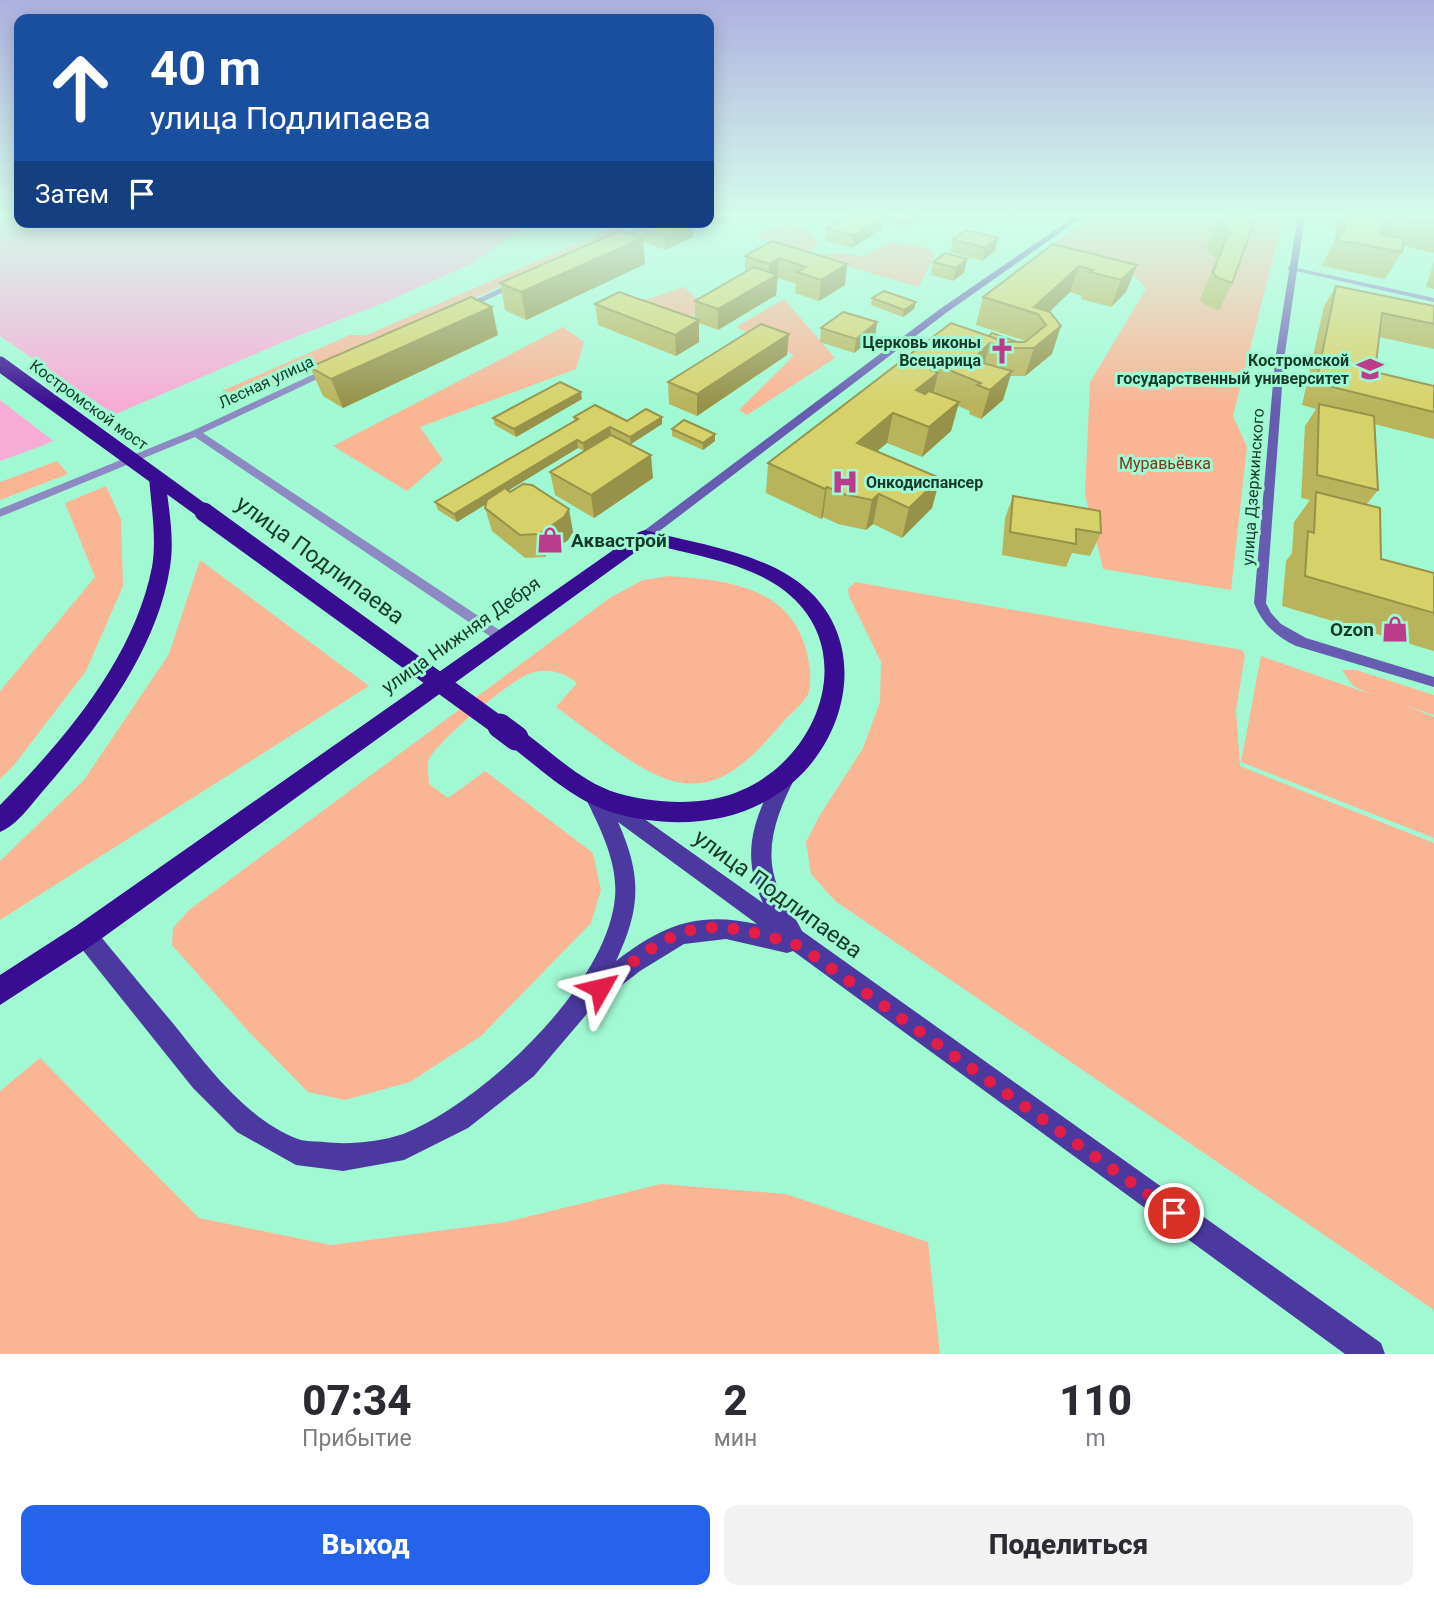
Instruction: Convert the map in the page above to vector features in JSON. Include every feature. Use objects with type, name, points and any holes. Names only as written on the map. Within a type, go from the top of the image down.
[{"type":"highway","name":"Костромской мост","points":[[0,364],[157,476]]},
{"type":"highway","points":[[0,821],[33,788],[100,702],[142,628],[161,566],[157,476]]},
{"type":"highway","name":"улица Подлипаева","points":[[157,476],[593,794]]},
{"type":"highway","name":"улица Нижняя Дебря","points":[[0,991],[85,935],[645,536]]},
{"type":"highway","points":[[593,794],[632,806],[678,812],[714,810],[765,790],[788,773],[809,747],[830,713],[837,683],[836,657],[824,624],[805,598],[787,583],[767,571],[645,536]]},
{"type":"main road","points":[[788,773],[775,796],[761,834],[761,855],[763,882],[775,908],[800,946]]},
{"type":"main road","points":[[583,1001],[623,923],[628,892],[625,868],[611,829],[593,794]]},
{"type":"main road","name":"улица Подлипаева","points":[[593,794],[800,946],[1370,1354]]},
{"type":"main road","points":[[85,935],[202,1079],[246,1123],[296,1152],[343,1158],[404,1147],[459,1119],[525,1067],[583,1001],[632,963],[681,933],[726,928],[754,932],[800,946]]},
{"type":"street","points":[[458,310],[531,278]]},
{"type":"street","name":"улица Нижняя Дебря","points":[[645,536],[990,278]]},
{"type":"street","name":"улица Дзержинского","points":[[1290,278],[1280,349],[1262,609],[1283,633],[1301,642],[1434,681]]},
{"type":"street","points":[[1337,278],[1434,300]]},
{"type":"street","name":"Лесная улица","points":[[0,513],[196,433],[345,363]]},
{"type":"street","points":[[196,433],[502,638]]},
{"type":"green space","points":[[497,278],[519,278],[242,401],[222,391],[350,335],[367,335]]},
{"type":"green space","points":[[889,278],[923,278],[919,287]]},
{"type":"green space","name":"Муравьёвка","points":[[1137,278],[1268,278],[1233,416],[1247,447],[1231,590],[1103,569],[1085,494],[1090,382],[1146,289]]},
{"type":"green space","points":[[684,287],[703,305],[686,322],[637,303]]},
{"type":"green space","points":[[784,299],[835,358],[747,415],[739,410],[794,355],[736,327]]},
{"type":"green space","points":[[563,327],[584,342],[576,369],[420,427],[443,460],[407,491],[333,446]]},
{"type":"green space","points":[[57,461],[68,474],[0,500],[0,482]]},
{"type":"green space","points":[[106,486],[121,519],[123,586],[86,671],[14,765],[0,779],[0,691],[95,577],[65,503]]},
{"type":"green space","points":[[200,560],[369,686],[0,920],[0,861],[84,780],[169,654]]},
{"type":"green space","points":[[669,576],[731,584],[768,598],[783,610],[796,626],[805,646],[810,676],[806,697],[761,747],[736,769],[707,782],[691,784],[673,781],[644,769],[556,707],[577,683],[566,676],[550,671],[531,673],[508,686],[458,727],[433,753],[428,762],[429,784],[448,798],[485,771],[593,853],[601,890],[591,923],[481,1036],[410,1082],[345,1100],[308,1092],[249,1032],[172,945],[173,928],[189,910],[611,597],[643,580]]},
{"type":"green space","points":[[855,582],[1242,650],[1245,655],[1236,710],[1240,766],[1434,843],[1434,1310],[835,901],[811,874],[806,842],[863,748],[880,702],[881,662],[849,596],[848,589]]},
{"type":"green space","points":[[1261,656],[1370,694],[1353,686],[1342,670],[1356,670],[1434,695],[1434,715],[1406,706],[1434,717],[1434,838],[1241,762]]},
{"type":"green space","points":[[40,1058],[199,1218],[331,1245],[506,1222],[661,1184],[786,1194],[928,1242],[940,1354],[0,1354],[0,1091]]},
{"type":"shaded area","points":[[0,278],[439,278],[39,447],[0,461]]},
{"type":"pier","points":[[0,336],[118,417],[56,443],[0,400]]},
{"type":"building","points":[[511,278],[552,278],[521,292],[500,283]]},
{"type":"building","points":[[735,278],[771,278],[718,309],[695,301]]},
{"type":"building","points":[[1008,278],[1066,278],[1034,307],[1050,312],[1061,326],[1034,348],[1006,348],[990,343],[972,360],[1012,371],[990,390],[977,385],[981,383],[937,365],[931,370],[938,373],[916,390],[925,394],[929,391],[959,402],[929,427],[893,413],[857,443],[940,478],[909,508],[879,494],[872,500],[843,494],[827,487],[825,489],[768,463],[951,323],[1006,342],[1025,342],[1046,325],[1038,314],[983,297]]},
{"type":"building","points":[[1219,278],[1234,278],[1232,283]]},
{"type":"building","points":[[1336,286],[1434,306],[1434,324],[1382,313],[1375,372],[1434,386],[1434,412],[1316,383]]},
{"type":"building","points":[[884,291],[916,302],[904,310],[872,298]]},
{"type":"building","points":[[619,292],[699,320],[675,335],[595,304]]},
{"type":"building","points":[[471,297],[492,307],[331,379],[310,367]]},
{"type":"building","points":[[843,312],[877,322],[856,339],[821,328]]},
{"type":"building","points":[[761,324],[789,334],[697,394],[668,382]]},
{"type":"building","points":[[992,333],[1017,342],[1006,342],[989,336]]},
{"type":"building","points":[[560,382],[581,392],[514,429],[493,418]]},
{"type":"building","points":[[1319,404],[1374,416],[1378,490],[1317,475]]},
{"type":"building","points":[[595,405],[627,421],[646,409],[662,417],[630,437],[610,427],[583,443],[577,440],[454,514],[435,502],[578,419],[574,417]]},
{"type":"building","points":[[684,420],[715,434],[703,443],[672,429]]},
{"type":"building","points":[[611,435],[651,455],[591,495],[550,472]]},
{"type":"building","points":[[523,484],[532,485],[569,509],[564,517],[539,534],[520,535],[485,508],[487,500],[505,488],[510,492]]},
{"type":"building","points":[[1316,492],[1380,508],[1381,559],[1434,573],[1434,613],[1305,576],[1308,531],[1314,533]]},
{"type":"building","points":[[1013,496],[1100,511],[1101,533],[1076,529],[1076,544],[1010,532]]},
{"type":"place","name":"Церковь иконы Всецарица","points":[[1002,351]]},
{"type":"place","name":"Костромской государственный университет","points":[[1370,369]]},
{"type":"place","name":"Онкодиспансер","points":[[845,482]]},
{"type":"place","name":"Аквастрой","points":[[550,540]]},
{"type":"place","name":"Ozon","points":[[1395,629]]},
{"type":"route","points":[[600,988],[661,943],[681,933],[726,928],[754,932],[800,946],[1174,1213]]}]
